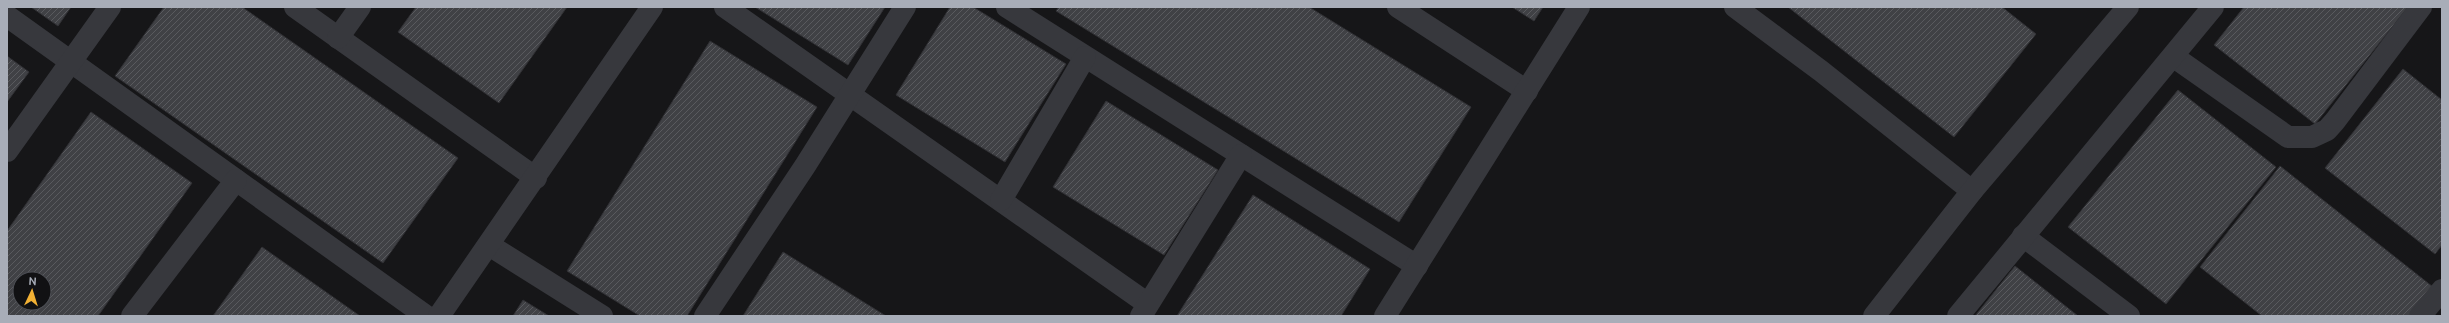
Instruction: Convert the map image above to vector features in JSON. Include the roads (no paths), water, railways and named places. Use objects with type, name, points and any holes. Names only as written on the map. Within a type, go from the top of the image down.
[{"type":"street","points":[[7,151],[110,7]]},
{"type":"street","points":[[295,7],[536,178]]},
{"type":"street","points":[[338,38],[360,7]]},
{"type":"street","points":[[439,316],[490,245],[652,7]]},
{"type":"street","points":[[725,7],[1001,200],[1144,310],[1241,155]]},
{"type":"street","points":[[705,316],[805,166],[849,93],[905,7]]},
{"type":"street","points":[[1007,7],[1416,266]]},
{"type":"street","points":[[1398,7],[1527,91]]},
{"type":"street","points":[[1385,316],[1580,7]]},
{"type":"street","points":[[1735,7],[1821,71],[1972,191]]},
{"type":"street","points":[[1874,316],[1972,191],[2128,7]]},
{"type":"street","points":[[1958,316],[2023,236],[2174,57],[2213,7]]},
{"type":"street","points":[[2174,57],[2288,137],[2312,136],[2327,130],[2335,121],[2421,7]]},
{"type":"street","points":[[7,16],[426,316]]},
{"type":"street","points":[[1001,200],[1085,57]]},
{"type":"street","points":[[132,316],[236,180]]},
{"type":"street","points":[[2023,236],[2129,316]]},
{"type":"street","points":[[490,245],[602,316]]},
{"type":"street","points":[[2420,316],[2442,290]]}]
